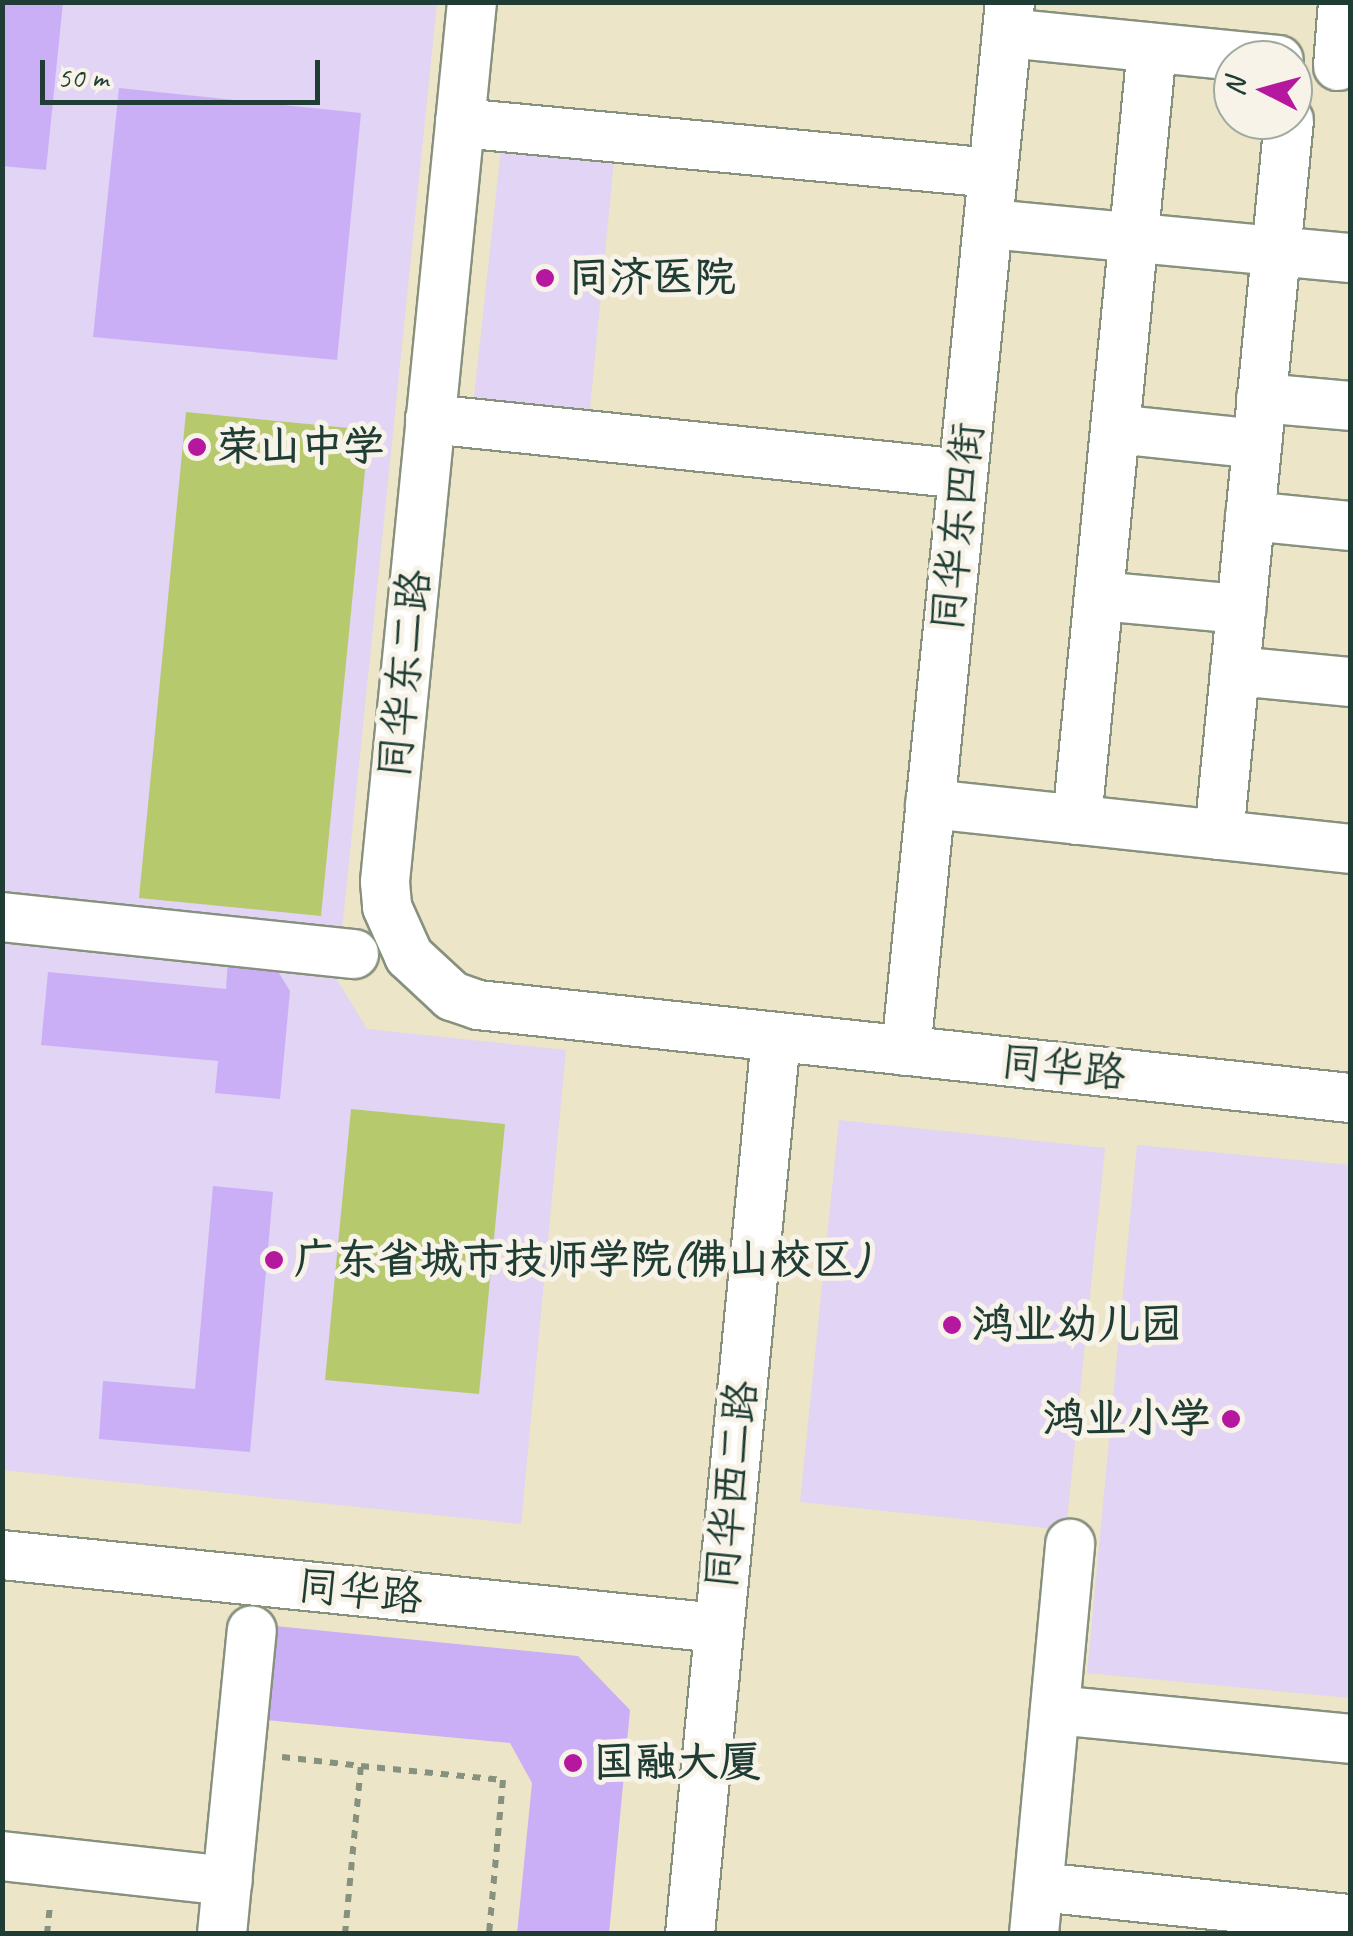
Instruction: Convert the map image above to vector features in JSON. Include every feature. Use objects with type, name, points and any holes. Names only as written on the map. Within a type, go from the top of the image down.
[{"type":"street","name":"同华东二路","points":[[472,2],[385,882],[396,934],[428,977],[452,996],[478,1005],[776,1036]]},
{"type":"street","points":[[1314,66],[1343,2]]},
{"type":"street","points":[[1008,18],[1152,48],[1213,54]]},
{"type":"street","name":"同华东四街","points":[[906,1051],[1008,18]]},
{"type":"street","points":[[1077,820],[1152,48]]},
{"type":"street","points":[[460,123],[993,172]]},
{"type":"street","points":[[1219,835],[1286,140]]},
{"type":"street","points":[[990,224],[1350,258]]},
{"type":"street","points":[[1115,428],[1259,421],[1350,406]]},
{"type":"street","points":[[430,419],[962,474]]},
{"type":"street","points":[[1250,516],[1350,526]]},
{"type":"street","points":[[1100,596],[1241,610]]},
{"type":"street","points":[[1235,670],[1350,682]]},
{"type":"street","points":[[930,804],[1350,848]]},
{"type":"street","points":[[2,917],[354,954]]},
{"type":"street","name":"同华路","points":[[776,1036],[1350,1098]]},
{"type":"street","name":"同华西二路","points":[[690,1934],[776,1036]]},
{"type":"street","points":[[1034,1934],[1070,1544]]},
{"type":"street","name":"同华路","points":[[2,1555],[718,1628]]},
{"type":"street","points":[[222,1934],[252,1630]]},
{"type":"street","points":[[1055,1710],[1350,1739]]},
{"type":"street","points":[[2,1856],[228,1881]]},
{"type":"street","points":[[1039,1887],[1350,1919]]},
{"type":"path","points":[[241,1752],[503,1780],[489,1934]]},
{"type":"path","points":[[345,1934],[361,1766]]},
{"type":"shaded area","name":"荣山中学","points":[[3,3],[437,3],[342,930],[3,891]]},
{"type":"shaded area","name":"同济医院","points":[[502,139],[615,149],[589,419],[473,407]]},
{"type":"shaded area","name":"广东省城市技师学院(佛山校区)","points":[[3,926],[325,960],[367,1029],[566,1050],[521,1524],[3,1470]]},
{"type":"shaded area","name":"鸿业幼儿园","points":[[839,1120],[1105,1148],[1066,1530],[800,1502]]},
{"type":"shaded area","name":"鸿业小学","points":[[1137,1145],[1350,1165],[1350,1698],[1087,1673]]},
{"type":"green space","points":[[186,412],[369,430],[321,916],[139,898]]},
{"type":"green space","points":[[351,1109],[505,1124],[479,1394],[325,1380]]},
{"type":"building","points":[[2,2],[63,2],[46,170],[2,166]]},
{"type":"building","points":[[119,88],[361,113],[337,360],[93,337]]},
{"type":"building","points":[[228,960],[274,965],[290,991],[280,1099],[215,1093],[218,1061],[41,1045],[48,972],[226,989]]},
{"type":"building","points":[[213,1186],[273,1192],[250,1452],[99,1439],[103,1381],[195,1389]]},
{"type":"building","name":"国融大厦","points":[[275,1626],[578,1656],[630,1710],[609,1934],[517,1934],[532,1783],[510,1743],[266,1720]]},
{"type":"place","name":"同济医院","points":[[545,278]]},
{"type":"place","name":"荣山中学","points":[[197,447]]},
{"type":"place","name":"广东省城市技师学院(佛山校区)","points":[[274,1260]]},
{"type":"place","name":"鸿业幼儿园","points":[[952,1325]]},
{"type":"place","name":"鸿业小学","points":[[1231,1419]]},
{"type":"place","name":"国融大厦","points":[[573,1763]]}]
